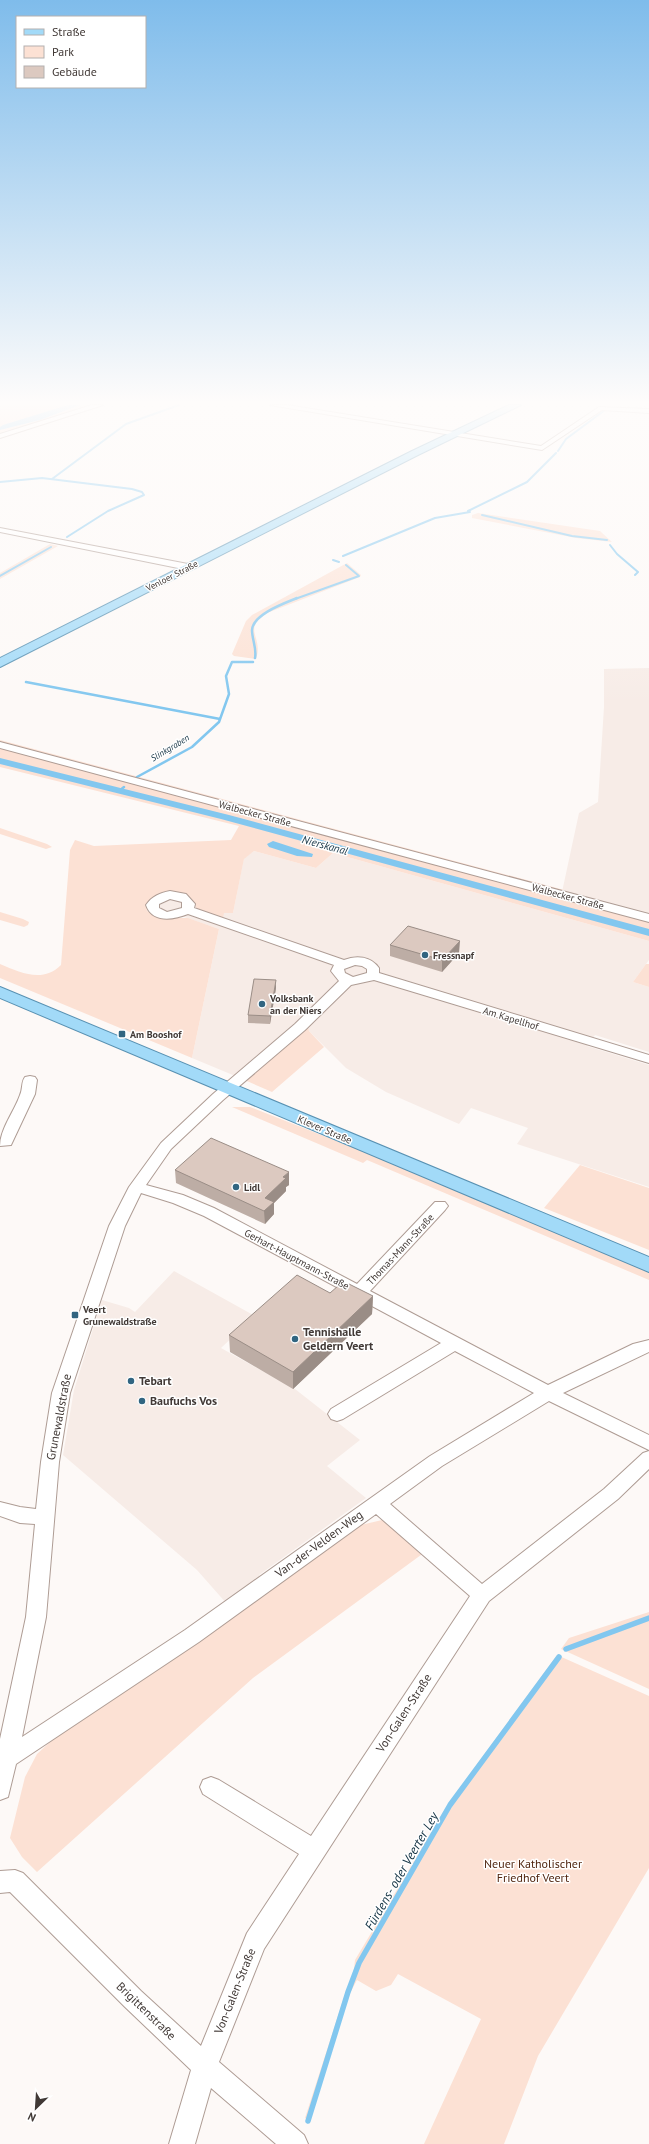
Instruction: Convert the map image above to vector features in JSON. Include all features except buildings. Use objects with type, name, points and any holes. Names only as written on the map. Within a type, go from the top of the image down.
[{"type":"main road","name":"Venloer Straße","points":[[0,664],[312,505]]},
{"type":"main road","name":"Klever Straße","points":[[0,992],[649,1265]]},
{"type":"street","points":[[0,530],[184,569]]},
{"type":"street","name":"Walbecker Straße","points":[[0,745],[649,918]]},
{"type":"street","points":[[186,910],[342,964]]},
{"type":"street","points":[[353,960],[366,962],[374,968],[373,975],[362,980],[348,980],[337,971],[342,964],[353,960]]},
{"type":"street","name":"Am Kapellhof","points":[[373,975],[649,1059]]},
{"type":"street","points":[[228,1088],[300,1028],[348,980]]},
{"type":"street","points":[[0,1141],[6,1142],[28,1094],[30,1080]]},
{"type":"street","name":"Grunewaldstraße","points":[[0,1790],[4,1759],[36,1617],[54,1436],[66,1374],[115,1233],[137,1186],[166,1146],[228,1088]]},
{"type":"street","name":"Gerhart-Hauptmann-Straße","points":[[137,1186],[178,1199],[209,1212],[548,1393],[649,1443]]},
{"type":"street","name":"Thomas-Mann-Straße","points":[[359,1292],[440,1206]]},
{"type":"street","points":[[337,1414],[454,1343]]},
{"type":"street","name":"Van-der-Velden-Weg","points":[[4,1759],[192,1636],[436,1461],[548,1393],[644,1347]]},
{"type":"street","name":"Von-Galen-Straße","points":[[182,2144],[205,2066],[255,1941],[482,1595],[611,1494],[649,1458]]},
{"type":"street","points":[[376,1503],[482,1595]]},
{"type":"street","points":[[0,1509],[20,1515],[46,1518]]},
{"type":"street","points":[[211,1787],[314,1851]]},
{"type":"street","name":"Brigittenstraße","points":[[0,1882],[15,1881],[133,1999],[205,2066],[295,2144]]},
{"type":"shaded area","points":[[649,668],[649,915],[562,892],[579,813],[598,802],[604,707],[604,669]]},
{"type":"shaded area","points":[[254,851],[316,868],[333,853],[649,941],[649,960],[633,982],[649,987],[649,1052],[595,1035],[587,1046],[649,1065],[649,1187],[517,1144],[528,1128],[471,1108],[459,1124],[386,1092],[346,1068],[309,1031],[306,1022],[240,1078],[192,1058],[219,929],[184,917],[156,917],[147,911],[146,904],[154,897],[162,894],[185,895],[193,901],[224,913],[233,913],[244,858]]},
{"type":"shaded area","points":[[174,1271],[255,1316],[221,1348],[295,1389],[360,1440],[327,1466],[366,1498],[259,1575],[263,1579],[227,1604],[197,1570],[63,1455],[74,1390],[102,1300],[129,1308],[135,1312]]},
{"type":"green space","points":[[478,513],[600,531],[612,542],[576,538],[472,518],[472,515]]},
{"type":"green space","points":[[50,544],[58,546],[0,579],[0,573]]},
{"type":"green space","points":[[347,563],[361,575],[360,577],[267,613],[255,624],[254,629],[258,651],[256,659],[234,656],[232,654],[246,621],[252,615]]},
{"type":"green space","points":[[0,740],[564,890],[562,892],[0,743]]},
{"type":"green space","points":[[0,748],[649,921],[649,941],[333,853],[316,868],[254,851],[244,859],[233,913],[224,913],[223,918],[197,909],[191,899],[180,894],[161,895],[150,900],[146,904],[147,911],[161,918],[188,918],[219,929],[192,1058],[0,978],[0,964],[32,975],[47,974],[61,965],[70,850],[75,840],[94,846],[231,840],[239,826],[0,767]]},
{"type":"green space","points":[[0,828],[52,847],[46,849],[0,834]]},
{"type":"green space","points":[[0,912],[23,919],[29,922],[28,925],[24,927],[0,920]]},
{"type":"green space","points":[[646,964],[649,964],[649,987],[633,982]]},
{"type":"green space","points":[[307,1021],[309,1031],[324,1047],[272,1092],[240,1078]]},
{"type":"green space","points":[[232,1107],[250,1107],[372,1155],[649,1272],[649,1280],[367,1160],[363,1163]]},
{"type":"green space","points":[[580,1165],[649,1188],[649,1250],[544,1208]]},
{"type":"green space","points":[[382,1520],[395,1527],[425,1552],[253,1678],[37,1872],[22,1857],[10,1838],[25,1777],[37,1754],[63,1730],[265,1595],[361,1525]]},
{"type":"green space","points":[[649,1612],[649,1689],[561,1649],[569,1638]]},
{"type":"green space","name":"Neuer Katholischer Friedhof Veert","points":[[557,1655],[649,1696],[649,1868],[538,2056],[504,2144],[424,2144],[481,2019],[398,1974],[391,1985],[376,1991],[357,1980],[349,1995],[309,2121],[305,2118],[346,1991],[353,1978],[355,1960],[448,1804]]},
{"type":"water","points":[[273,841],[313,854],[312,857],[297,856],[269,847],[267,844]]},
{"type":"waterway","points":[[67,537],[108,511],[121,505]]},
{"type":"waterway","points":[[468,511],[480,505]]},
{"type":"waterway","points":[[343,556],[435,518],[470,512]]},
{"type":"waterway","points":[[482,515],[572,536],[607,540]]},
{"type":"waterway","points":[[610,545],[617,554],[638,572],[635,575]]},
{"type":"waterway","points":[[0,576],[51,547]]},
{"type":"waterway","points":[[333,560],[339,562]]},
{"type":"waterway","points":[[295,599],[359,576],[346,565]]},
{"type":"waterway","points":[[255,658],[252,630],[254,624],[270,610],[297,598]]},
{"type":"waterway","name":"Slinkgraben","points":[[137,777],[192,747],[219,722],[229,694],[226,676],[232,662],[253,662]]},
{"type":"waterway","points":[[26,682],[220,719]]},
{"type":"waterway","name":"Nierskanal","points":[[0,761],[225,817],[649,933]]},
{"type":"waterway","name":"Nierskanal","points":[[119,791],[124,787]]},
{"type":"waterway","name":"Fürdens- oder Veerter Ley","points":[[566,1649],[649,1618]]},
{"type":"waterway","name":"Fürdens- oder Veerter Ley","points":[[308,2121],[348,1992],[359,1963],[450,1805],[559,1657]]},
{"type":"place","name":"Fressnapf","points":[[425,955]]},
{"type":"place","name":"Volksbank an der Niers","points":[[262,1004]]},
{"type":"place","name":"Am Booshof","points":[[122,1034]]},
{"type":"place","name":"Lidl","points":[[236,1187]]},
{"type":"place","name":"Veert Grunewaldstraße","points":[[75,1315]]},
{"type":"place","name":"Tennishalle Geldern Veert","points":[[295,1339]]},
{"type":"place","name":"Tebart","points":[[131,1381]]},
{"type":"place","name":"Baufuchs Vos","points":[[142,1401]]}]
